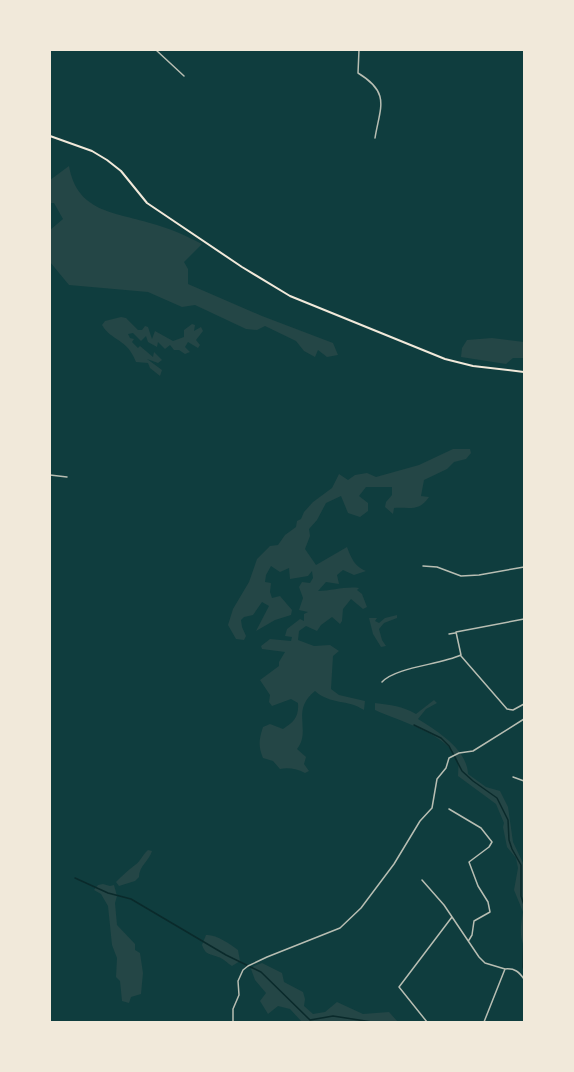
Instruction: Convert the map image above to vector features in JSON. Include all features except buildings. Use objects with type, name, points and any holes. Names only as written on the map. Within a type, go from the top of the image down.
[{"type":"main road","points":[[50,136],[92,151],[107,160],[121,171],[147,202],[290,296],[445,359],[473,366],[525,372]]},
{"type":"street","points":[[156,50],[184,76]]},
{"type":"street","points":[[359,50],[358,73],[379,90],[381,98],[375,138]]},
{"type":"street","points":[[50,475],[67,477]]},
{"type":"street","points":[[423,566],[437,567],[461,576],[525,567]]},
{"type":"street","points":[[449,634],[525,619]]},
{"type":"street","points":[[456,632],[461,656],[507,709],[513,710],[525,704]]},
{"type":"street","points":[[382,682],[394,673],[429,666],[461,656]]},
{"type":"street","points":[[233,1023],[233,1009],[239,995],[239,976],[243,970],[267,957],[343,926],[368,898],[393,864],[420,820],[432,808],[437,779],[446,768],[449,758],[459,753],[473,751],[525,719]]},
{"type":"street","points":[[513,777],[525,781]]},
{"type":"street","points":[[449,809],[481,828],[492,842],[489,848],[469,862],[490,912],[474,921],[469,940]]},
{"type":"street","points":[[422,880],[485,963],[505,969],[511,968],[525,980]]},
{"type":"street","points":[[427,1023],[399,987],[452,917]]},
{"type":"street","points":[[484,1023],[505,969]]},
{"type":"shaded area","points":[[69,166],[73,181],[80,193],[99,208],[164,227],[202,244],[184,262],[188,269],[188,284],[333,343],[338,355],[327,357],[318,350],[315,357],[304,351],[296,341],[265,326],[257,330],[246,329],[195,305],[182,307],[148,292],[69,285],[50,262],[50,230],[63,219],[54,203],[50,203],[50,180]]},
{"type":"shaded area","points":[[126,318],[138,330],[142,330],[145,326],[148,327],[152,339],[155,331],[173,341],[184,337],[184,330],[192,324],[195,325],[194,331],[201,327],[203,331],[196,340],[200,345],[198,348],[188,342],[185,347],[190,352],[185,354],[174,350],[170,345],[165,349],[158,342],[157,347],[148,342],[146,336],[141,341],[133,333],[128,334],[134,339],[132,342],[138,348],[140,346],[153,357],[154,352],[162,360],[158,363],[147,359],[162,370],[160,376],[150,368],[148,363],[136,362],[128,348],[102,325],[105,321]]},
{"type":"shaded area","points":[[492,338],[524,342],[524,358],[513,358],[506,364],[461,357],[462,348],[467,340]]},
{"type":"shaded area","points":[[453,449],[470,449],[471,453],[466,459],[454,462],[447,469],[424,480],[421,496],[429,497],[422,505],[414,508],[394,508],[393,514],[385,507],[392,495],[392,487],[366,487],[359,496],[368,503],[368,511],[360,517],[348,513],[341,496],[326,503],[309,529],[310,536],[305,549],[316,565],[347,547],[354,562],[366,571],[354,575],[343,570],[337,575],[339,584],[326,582],[318,591],[359,588],[357,590],[362,594],[367,607],[363,609],[351,599],[343,609],[340,624],[332,617],[317,631],[306,626],[299,631],[298,640],[314,646],[330,645],[339,651],[333,656],[331,689],[339,695],[365,701],[364,710],[327,698],[315,691],[304,706],[303,735],[297,749],[306,757],[304,764],[309,771],[305,773],[293,769],[280,769],[273,761],[263,758],[260,739],[263,727],[270,724],[283,729],[297,716],[298,703],[291,699],[272,706],[269,702],[270,695],[260,680],[279,666],[285,652],[262,649],[261,646],[270,639],[291,641],[292,637],[285,636],[287,629],[300,619],[304,621],[304,614],[308,612],[299,610],[303,598],[299,587],[302,582],[310,583],[313,578],[312,571],[308,576],[290,579],[289,568],[280,572],[271,566],[265,582],[271,583],[272,598],[280,596],[292,610],[291,615],[275,620],[256,631],[269,606],[262,602],[253,615],[241,620],[246,636],[244,640],[236,639],[228,625],[233,609],[249,582],[257,559],[270,546],[278,545],[285,535],[296,527],[297,521],[313,502],[332,488],[339,474],[348,480],[355,475],[367,473],[376,477],[419,465]]},
{"type":"shaded area","points":[[397,615],[397,618],[384,623],[379,629],[386,646],[381,647],[373,634],[369,618],[377,618],[375,621],[379,623],[385,618]]},
{"type":"shaded area","points":[[434,700],[437,703],[426,709],[418,719],[450,742],[462,757],[468,774],[486,787],[500,791],[508,807],[513,842],[524,865],[524,946],[521,934],[523,912],[514,890],[518,868],[516,858],[507,847],[504,823],[496,804],[458,776],[458,762],[454,752],[435,736],[375,710],[375,703],[391,705],[416,714]]},
{"type":"shaded area","points":[[148,850],[152,851],[139,877],[135,881],[119,886],[116,882]]},
{"type":"shaded area","points":[[98,885],[114,885],[117,896],[115,903],[117,925],[135,944],[135,950],[140,953],[143,973],[141,994],[131,997],[129,1003],[122,1001],[120,981],[116,977],[117,958],[112,945],[108,906],[101,894],[94,890]]},
{"type":"shaded area","points":[[206,935],[227,942],[238,950],[240,961],[232,966],[222,958],[206,952],[202,945]]},
{"type":"shaded area","points":[[262,963],[282,973],[284,982],[303,992],[304,1006],[313,1014],[325,1012],[337,1002],[363,1014],[389,1012],[398,1022],[302,1022],[290,1009],[278,1006],[268,1014],[260,1001],[266,993],[255,980],[251,969]]},
{"type":"waterway","points":[[414,725],[441,738],[449,746],[462,771],[497,798],[508,820],[512,849],[521,865],[521,896],[524,905]]},
{"type":"waterway","points":[[75,878],[108,893],[131,899],[226,955],[261,972],[310,1020],[333,1016],[372,1022]]},
{"type":"waterway","points":[[524,936],[524,970]]}]
